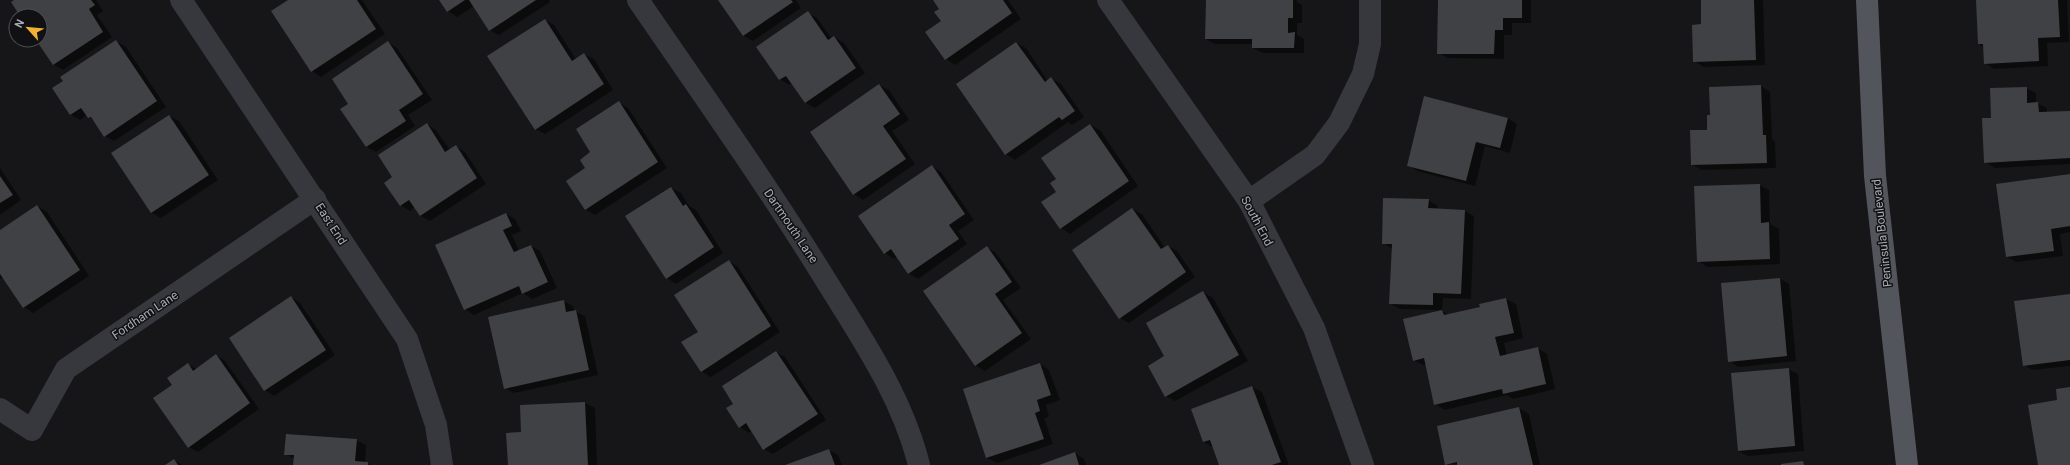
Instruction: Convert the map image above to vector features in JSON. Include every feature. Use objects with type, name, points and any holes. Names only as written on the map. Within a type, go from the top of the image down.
[{"type":"main road","name":"Peninsula Boulevard","points":[[1867,0],[1876,176],[1907,465]]},
{"type":"street","name":"East End","points":[[181,0],[407,339],[436,425],[442,465]]},
{"type":"street","name":"Dartmouth Lane","points":[[638,0],[807,250],[881,370],[914,446],[918,465]]},
{"type":"street","name":"South End","points":[[1108,0],[1249,201],[1314,328],[1363,465]]},
{"type":"street","points":[[1249,201],[1315,155],[1339,123],[1363,74],[1370,44],[1370,0]]},
{"type":"street","name":"Fordham Lane","points":[[0,409],[32,430],[66,369],[315,199]]},
{"type":"building","points":[[14,0],[91,0],[95,5],[89,9],[103,32],[53,65],[41,48],[48,48],[48,8],[15,8],[11,2]]},
{"type":"building","points":[[288,0],[357,0],[376,29],[311,72],[271,11]]},
{"type":"building","points":[[439,0],[465,0],[447,12]]},
{"type":"building","points":[[469,0],[536,0],[489,31]]},
{"type":"building","points":[[718,0],[791,0],[793,2],[743,36]]},
{"type":"building","points":[[933,0],[1003,0],[1012,13],[945,60],[925,32],[941,21],[934,12],[939,9]]},
{"type":"building","points":[[1206,0],[1293,0],[1293,18],[1288,18],[1288,33],[1295,32],[1294,48],[1252,48],[1252,39],[1205,39]]},
{"type":"building","points":[[1438,0],[1522,0],[1522,18],[1503,18],[1503,30],[1495,30],[1494,54],[1437,54]]},
{"type":"building","points":[[1701,0],[1754,0],[1756,60],[1693,62],[1692,25],[1701,24]]},
{"type":"building","points":[[1976,0],[2058,0],[2060,37],[2038,38],[2039,61],[1984,64],[1983,44],[1978,44]]},
{"type":"building","points":[[808,11],[828,40],[834,36],[856,68],[805,103],[786,76],[779,80],[756,47]]},
{"type":"building","points":[[545,19],[572,61],[584,53],[604,84],[535,130],[487,56]]},
{"type":"building","points":[[116,40],[157,101],[104,137],[91,117],[88,118],[81,108],[70,115],[52,88],[63,81],[60,77]]},
{"type":"building","points":[[388,41],[423,94],[399,110],[406,121],[366,147],[340,109],[348,104],[332,79]]},
{"type":"building","points":[[1016,42],[1045,82],[1051,77],[1075,111],[1062,120],[1059,117],[1005,155],[956,84]]},
{"type":"building","points":[[879,84],[900,114],[883,126],[906,159],[853,195],[810,132]]},
{"type":"building","points":[[1761,85],[1763,135],[1766,135],[1767,163],[1691,165],[1690,130],[1707,130],[1707,115],[1710,115],[1709,87]]},
{"type":"building","points":[[2027,87],[2027,103],[2038,102],[2039,112],[2070,111],[2070,158],[1984,163],[1982,118],[1991,118],[1990,88]]},
{"type":"building","points":[[1424,96],[1508,118],[1500,148],[1476,142],[1466,181],[1407,166]]},
{"type":"building","points":[[619,101],[658,162],[585,210],[566,181],[585,168],[580,160],[590,152],[576,129]]},
{"type":"building","points":[[169,115],[209,175],[151,213],[111,153]]},
{"type":"building","points":[[427,123],[445,152],[456,145],[477,178],[420,216],[409,200],[400,206],[384,183],[392,177],[378,155]]},
{"type":"building","points":[[1090,124],[1129,181],[1060,229],[1041,202],[1056,192],[1050,183],[1056,179],[1041,158]]},
{"type":"building","points":[[932,165],[965,214],[949,225],[959,239],[908,274],[891,249],[884,254],[858,216]]},
{"type":"building","points":[[2070,174],[2070,226],[2051,229],[2054,251],[2006,257],[1996,184]]},
{"type":"building","points":[[0,176],[13,195],[0,203]]},
{"type":"building","points":[[1760,184],[1761,223],[1769,222],[1770,259],[1697,262],[1694,186]]},
{"type":"building","points":[[671,187],[683,206],[686,204],[714,247],[666,279],[625,216]]},
{"type":"building","points":[[1383,198],[1429,199],[1428,208],[1465,210],[1461,294],[1433,293],[1433,305],[1389,304],[1392,244],[1382,244]]},
{"type":"building","points":[[37,205],[80,270],[23,308],[0,274],[0,230]]},
{"type":"building","points":[[1132,208],[1161,249],[1168,245],[1186,272],[1119,319],[1072,250]]},
{"type":"building","points":[[506,213],[512,226],[503,230],[514,252],[531,245],[548,282],[522,294],[519,286],[464,310],[435,245]]},
{"type":"building","points":[[987,246],[1012,282],[995,294],[1022,333],[975,366],[923,291]]},
{"type":"building","points":[[729,260],[771,326],[701,372],[681,342],[698,332],[674,295]]},
{"type":"building","points":[[1780,278],[1787,356],[1728,362],[1721,283]]},
{"type":"building","points":[[1203,291],[1239,355],[1165,397],[1148,366],[1164,356],[1146,323]]},
{"type":"building","points":[[2070,294],[2070,360],[2023,366],[2014,301]]},
{"type":"building","points":[[291,296],[326,350],[264,391],[229,338]]},
{"type":"building","points":[[1506,298],[1514,333],[1495,337],[1500,356],[1538,347],[1546,384],[1503,394],[1502,389],[1434,405],[1424,358],[1413,361],[1403,319],[1442,310],[1444,315],[1480,307],[1479,304]]},
{"type":"building","points":[[564,300],[566,312],[576,310],[589,370],[504,389],[488,317]]},
{"type":"building","points":[[776,351],[818,414],[763,450],[746,423],[739,428],[726,408],[733,404],[722,386]]},
{"type":"building","points":[[216,354],[250,403],[188,448],[153,398],[172,385],[167,378],[188,363],[193,371]]},
{"type":"building","points":[[1040,363],[1051,395],[1037,400],[1040,411],[1035,413],[1044,439],[986,458],[963,389]]},
{"type":"building","points":[[1789,368],[1795,446],[1738,451],[1731,373]]},
{"type":"building","points":[[1252,386],[1281,462],[1272,465],[1219,465],[1210,440],[1203,442],[1191,409]]},
{"type":"building","points":[[2070,387],[2070,465],[2038,465],[2028,405],[2057,400],[2056,389]]},
{"type":"building","points":[[585,402],[588,465],[508,465],[506,433],[521,432],[520,405]]},
{"type":"building","points":[[1519,407],[1533,465],[1457,465],[1457,462],[1445,465],[1437,426]]},
{"type":"building","points":[[286,434],[357,439],[355,461],[368,462],[368,465],[293,465],[294,455],[284,455]]},
{"type":"building","points":[[829,449],[835,465],[785,465]]},
{"type":"building","points":[[1075,452],[1079,465],[1039,465]]},
{"type":"building","points":[[174,459],[178,465],[165,465]]},
{"type":"building","points":[[1803,461],[1804,465],[1781,465],[1781,464]]}]
